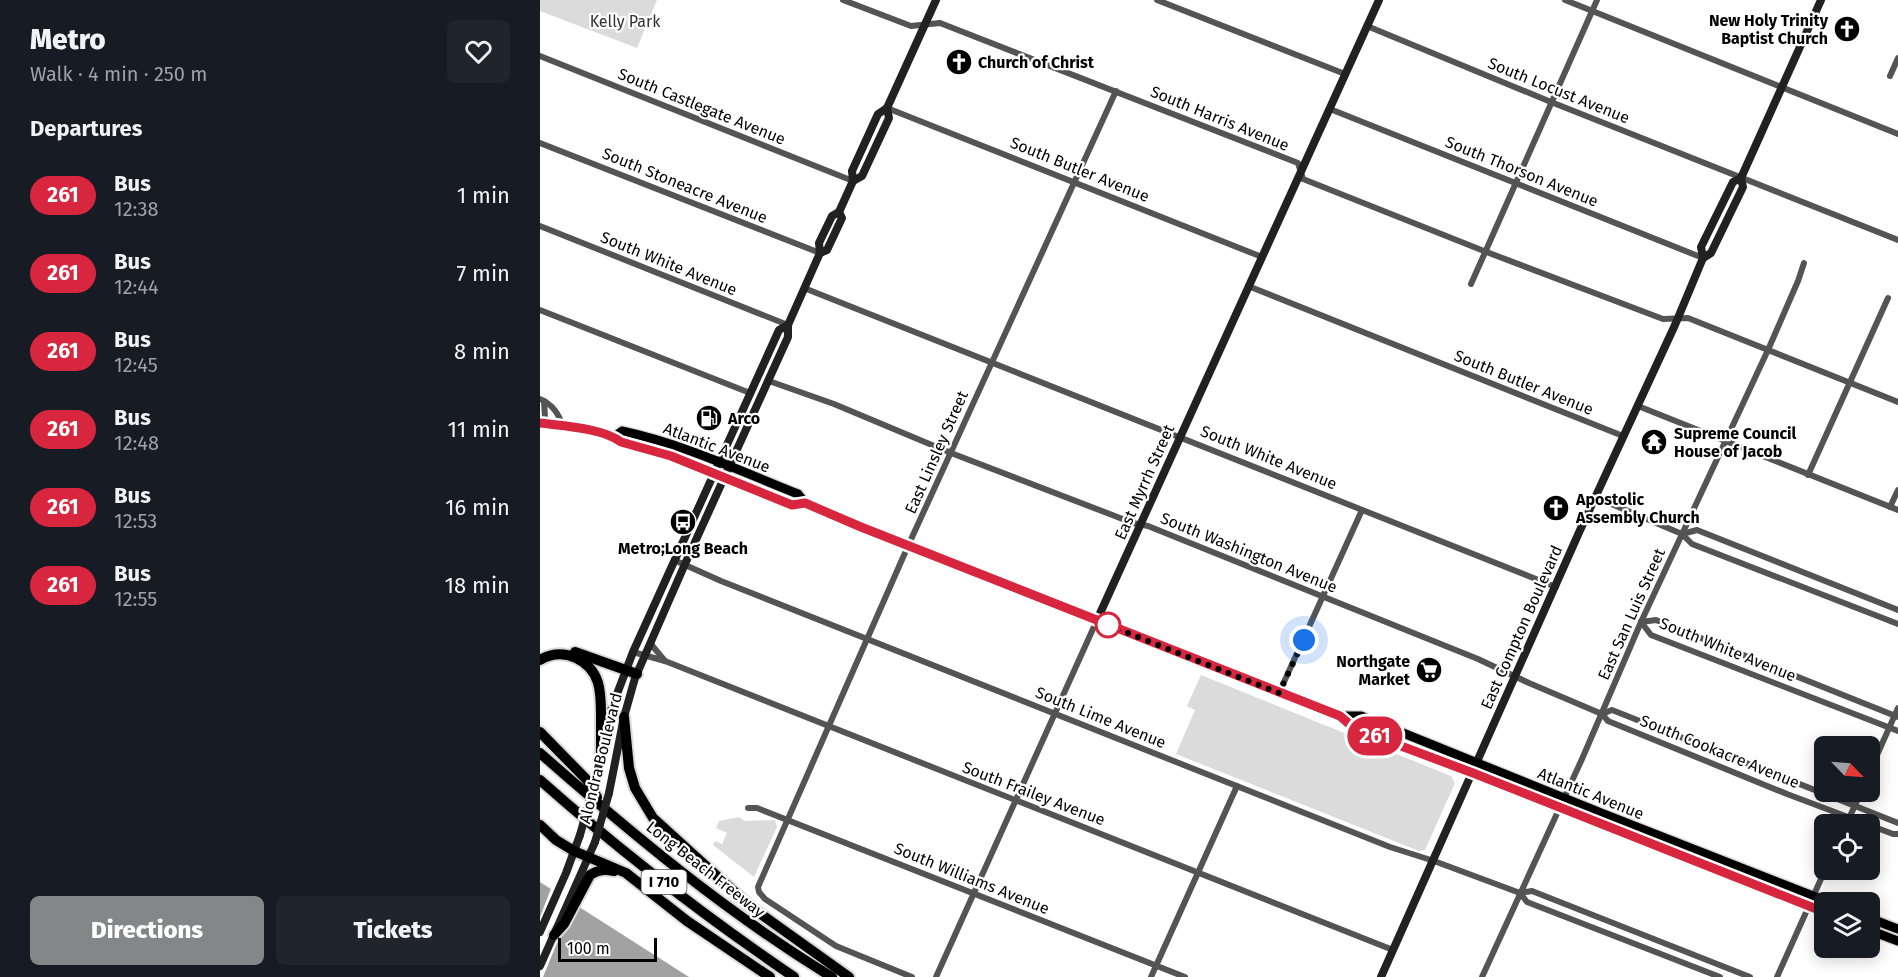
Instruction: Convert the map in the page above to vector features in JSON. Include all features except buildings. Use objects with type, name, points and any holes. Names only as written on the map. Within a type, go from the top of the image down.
[{"type":"highway","points":[[540,653],[557,648],[566,649],[637,674]]},
{"type":"highway","points":[[540,660],[549,655],[571,656],[582,661],[597,678],[601,689],[601,756]]},
{"type":"highway","points":[[624,717],[629,768],[635,788],[653,818],[751,907],[849,977]]},
{"type":"highway","points":[[540,732],[586,780],[607,811]]},
{"type":"highway","name":"Long Beach Freeway","points":[[540,753],[607,811],[727,907],[791,952],[832,977]]},
{"type":"highway","name":"Long Beach Freeway","points":[[540,780],[614,843],[716,922],[794,977]]},
{"type":"highway","points":[[540,825],[556,840],[574,851],[626,873],[687,921],[770,977]]},
{"type":"highway","points":[[554,935],[564,924],[581,882],[596,871],[606,869],[626,873]]},
{"type":"main road","points":[[788,325],[820,253],[819,243],[832,216],[839,212],[853,181],[862,176],[889,118],[887,108],[936,0]]},
{"type":"main road","name":"East Myrrh Street","points":[[1097,621],[1379,0]]},
{"type":"main road","name":"East Compton Boulevard","points":[[1381,977],[1703,258],[1711,253],[1743,187],[1741,178],[1818,1]]},
{"type":"main road","name":"Alondra Boulevard","points":[[540,932],[580,835],[612,707],[633,652],[779,330],[788,325],[788,338],[684,564],[637,674],[624,717],[609,793],[581,882]]},
{"type":"main road","name":"Atlantic Avenue","points":[[541,424],[563,426],[614,437],[621,442],[671,456],[792,505],[805,503]]},
{"type":"main road","name":"Atlantic Avenue","points":[[614,437],[622,431],[642,435],[718,462],[798,494],[805,503],[908,546],[1340,716],[1355,729],[1813,896]]},
{"type":"main road","name":"Atlantic Avenue","points":[[1340,716],[1360,716],[1478,763],[1562,803],[1814,908]]},
{"type":"main road","points":[[1880,923],[1898,930]]},
{"type":"main road","points":[[1880,934],[1898,941]]},
{"type":"main road","points":[[540,966],[554,935]]},
{"type":"street","name":"South Harris Avenue","points":[[843,0],[911,26],[940,23],[1298,163],[1303,178],[1484,251],[1663,319],[1688,318],[1898,402]]},
{"type":"street","points":[[1157,0],[1345,74]]},
{"type":"street","points":[[1565,0],[1898,134]]},
{"type":"street","points":[[1471,284],[1597,0]]},
{"type":"street","name":"South Locust Avenue","points":[[1367,26],[1898,240]]},
{"type":"street","name":"South Castlegate Avenue","points":[[540,56],[853,181]]},
{"type":"street","points":[[1890,76],[1898,58]]},
{"type":"street","name":"East Linsley Street","points":[[912,977],[836,946],[765,899],[759,892],[759,883],[908,546],[1116,91]]},
{"type":"street","name":"South Butler Avenue","points":[[887,108],[1262,257]]},
{"type":"street","name":"South Thorson Avenue","points":[[1330,109],[1703,258]]},
{"type":"street","name":"South Stoneacre Avenue","points":[[540,142],[820,253]]},
{"type":"street","name":"South White Avenue","points":[[540,226],[788,325]]},
{"type":"street","name":"East San Luis Street","points":[[1482,977],[1602,714],[1641,622],[1768,350],[1804,263]]},
{"type":"street","name":"South Butler Avenue","points":[[1248,286],[1623,436]]},
{"type":"street","name":"South White Avenue","points":[[804,288],[1556,587]]},
{"type":"street","points":[[1808,475],[1888,298]]},
{"type":"street","points":[[540,310],[750,393]]},
{"type":"street","name":"South Washington Avenue","points":[[769,381],[834,404],[951,453],[1478,658],[1516,676]]},
{"type":"street","points":[[541,424],[545,417],[542,400]]},
{"type":"street","points":[[542,400],[549,403],[559,414],[563,426]]},
{"type":"street","points":[[1638,406],[1898,510]]},
{"type":"street","points":[[1890,507],[1898,490]]},
{"type":"street","points":[[1595,497],[1682,534],[1692,544],[1898,624]]},
{"type":"street","points":[[1279,693],[1362,510]]},
{"type":"street","points":[[1682,534],[1697,530],[1898,610]]},
{"type":"street","name":"South Lime Avenue","points":[[674,560],[721,581],[1390,847],[1520,893],[1532,891],[1750,977]]},
{"type":"street","name":"South White Avenue","points":[[1896,716],[1656,620],[1641,622],[1651,635],[1898,730]]},
{"type":"street","name":"East Myrrh Street","points":[[936,977],[1097,621]]},
{"type":"street","name":"South Frailey Avenue","points":[[650,643],[665,661]]},
{"type":"street","name":"South Frailey Avenue","points":[[633,652],[665,661],[1393,950]]},
{"type":"street","name":"South Cookacre Avenue","points":[[1516,676],[1602,714],[1608,721],[1787,794],[1844,814]]},
{"type":"street","points":[[1880,748],[1898,708]]},
{"type":"street","name":"South Cookacre Avenue","points":[[1602,714],[1612,710],[1898,824]]},
{"type":"street","points":[[1151,977],[1237,786]]},
{"type":"street","points":[[1851,814],[1856,802]]},
{"type":"street","name":"South Williams Avenue","points":[[748,808],[758,808],[1185,977]]},
{"type":"street","name":"South Cookacre Avenue","points":[[1880,829],[1898,834]]},
{"type":"street","points":[[1777,977],[1820,880]]},
{"type":"street","name":"South Lime Avenue","points":[[1520,893],[1527,902],[1720,977]]},
{"type":"green space","name":"Kelly Park","points":[[540,0],[657,0],[637,48],[540,11]]},
{"type":"green space","points":[[1201,675],[1451,776],[1455,783],[1425,850],[1419,851],[1176,754],[1195,710],[1187,706]]},
{"type":"green space","points":[[739,817],[745,821],[775,820],[777,827],[754,877],[713,845],[715,841],[722,844],[727,833],[716,828],[719,821]]},
{"type":"shaded area","points":[[540,882],[689,977],[540,977]]},
{"type":"pier","points":[[552,886],[580,903],[567,930],[557,943],[543,977],[540,977],[540,917]]},
{"type":"bus line","name":"261","points":[[540,423],[614,437],[621,442],[671,456],[792,505],[805,503],[1340,716],[1355,729],[1473,773],[1814,908]]},
{"type":"place","name":"New Holy Trinity Baptist Church","points":[[1847,29]]},
{"type":"place","name":"Church of Christ","points":[[959,62]]},
{"type":"place","name":"Arco","points":[[709,418]]},
{"type":"place","name":"Supreme Council House of Jacob","points":[[1654,442]]},
{"type":"place","name":"Apostolic Assembly Church","points":[[1556,508]]},
{"type":"place","name":"Metro;Long Beach","points":[[683,522]]},
{"type":"place","name":"Northgate Market","points":[[1429,670]]},
{"type":"route","points":[[1108,625],[1279,693],[1304,640]]}]
